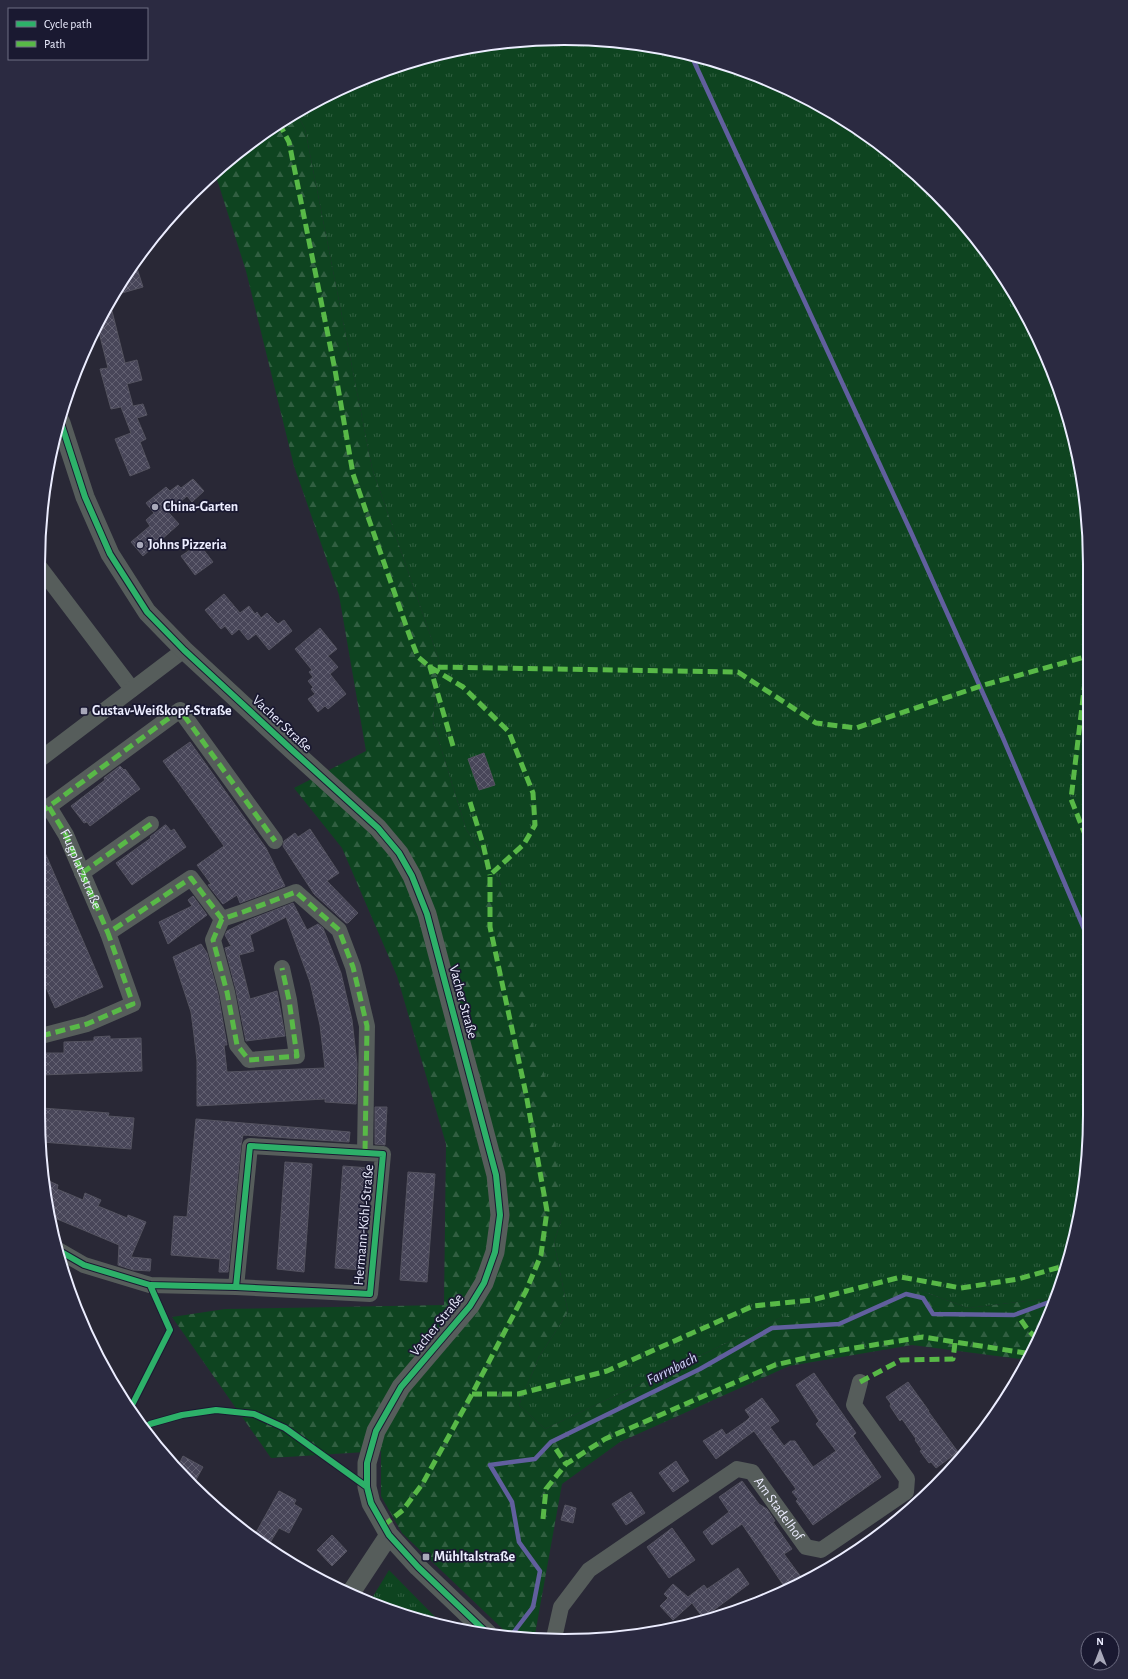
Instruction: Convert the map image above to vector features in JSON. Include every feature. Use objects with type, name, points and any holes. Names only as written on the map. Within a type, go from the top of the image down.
[{"type":"street","name":"Vacher Straße","points":[[63,429],[85,497],[110,554],[146,612],[184,650],[378,828],[399,853],[412,876],[427,914],[496,1175],[500,1215],[495,1252],[484,1283],[470,1306],[401,1387],[376,1431],[367,1463],[367,1486],[371,1502],[389,1535],[418,1567],[481,1627]]},
{"type":"street","points":[[45,574],[132,689]]},
{"type":"street","points":[[45,755],[184,650]]},
{"type":"street","points":[[45,810],[180,710],[275,841]]},
{"type":"street","name":"Flugplatzstraße","points":[[45,810],[66,835],[108,933],[133,1004],[87,1024],[45,1035]]},
{"type":"street","points":[[82,873],[151,824]]},
{"type":"street","points":[[108,933],[191,878],[222,919]]},
{"type":"street","points":[[282,968],[298,1056],[250,1060],[237,1045],[227,992],[213,940],[222,919],[296,892],[339,930],[353,967],[367,1026],[365,1153]]},
{"type":"street","name":"Hermann-Köhl-Straße","points":[[64,1254],[84,1265],[150,1285],[236,1287],[370,1294],[383,1154],[250,1146],[236,1287]]},
{"type":"street","name":"Am Stadelhof","points":[[555,1634],[561,1607],[589,1570],[737,1470],[752,1472],[806,1547],[821,1550],[906,1492],[907,1479],[854,1405],[860,1382]]},
{"type":"street","points":[[353,1589],[389,1535]]},
{"type":"green space","points":[[564,45],[632,49],[665,55],[731,73],[763,85],[794,99],[852,132],[880,152],[931,197],[976,248],[996,276],[1029,334],[1055,397],[1073,463],[1079,496],[1082,530],[1082,1149],[1079,1183],[1073,1216],[1065,1249],[1049,1298],[968,1308],[919,1290],[780,1318],[545,1429],[519,1405],[539,1357],[568,1312],[554,1242],[562,1218],[500,882],[466,829],[433,722],[439,660],[372,468],[305,129],[300,118],[334,99],[397,73],[463,55],[496,49]]},
{"type":"green space","points":[[300,118],[305,129],[372,468],[439,660],[433,722],[466,829],[500,882],[553,1112],[562,1218],[554,1242],[568,1312],[539,1357],[519,1405],[545,1429],[780,1318],[876,1292],[919,1290],[968,1308],[1049,1298],[1029,1345],[1021,1359],[912,1345],[789,1366],[620,1442],[562,1484],[535,1633],[505,1631],[402,1533],[381,1496],[381,1451],[271,1458],[172,1317],[225,1309],[444,1305],[446,1144],[397,976],[342,848],[294,788],[366,751],[339,595],[294,466],[246,271],[217,179],[248,152],[276,132]]},
{"type":"green space","points":[[389,1570],[435,1617],[397,1606],[373,1597]]},
{"type":"building","points":[[137,269],[143,287],[122,293]]},
{"type":"building","points":[[112,310],[125,363],[137,360],[142,380],[127,384],[133,406],[143,404],[147,415],[137,418],[146,439],[140,442],[150,468],[130,476],[115,439],[131,433],[121,407],[111,409],[100,369],[108,368],[99,333]]},
{"type":"building","points":[[193,479],[204,491],[192,502],[187,496],[168,512],[179,524],[143,556],[131,542],[150,526],[146,520],[154,513],[146,503],[166,487],[170,491],[178,485],[181,488]]},
{"type":"building","points":[[199,544],[213,562],[195,575],[181,556]]},
{"type":"building","points":[[224,594],[240,613],[249,606],[255,614],[257,612],[261,618],[267,613],[278,624],[284,620],[292,631],[269,650],[256,634],[248,640],[239,629],[232,635],[225,626],[221,629],[205,610]]},
{"type":"building","points":[[320,628],[337,649],[328,656],[338,667],[330,674],[346,694],[328,709],[325,706],[318,712],[308,699],[315,694],[311,689],[313,687],[308,681],[313,677],[309,672],[312,670],[295,649]]},
{"type":"building","points":[[190,742],[266,848],[285,886],[240,903],[237,895],[223,904],[208,885],[211,884],[197,865],[224,846],[163,761]]},
{"type":"building","points":[[484,753],[495,785],[479,790],[468,759]]},
{"type":"building","points":[[120,766],[124,770],[125,769],[140,789],[90,826],[87,822],[84,823],[71,806],[105,780],[104,778]]},
{"type":"building","points":[[165,825],[171,831],[174,829],[186,847],[132,885],[116,863],[151,838],[150,837]]},
{"type":"building","points":[[310,829],[339,873],[327,881],[358,913],[348,923],[346,923],[314,894],[283,846],[284,841],[295,833],[298,837]]},
{"type":"building","points":[[45,853],[103,987],[55,1008],[45,985]]},
{"type":"building","points":[[193,896],[207,915],[168,944],[159,922],[192,906],[188,900]]},
{"type":"building","points":[[293,903],[307,930],[318,924],[323,928],[341,973],[352,1020],[357,1064],[356,1104],[325,1102],[325,1099],[197,1106],[197,1061],[191,1012],[173,957],[201,944],[207,953],[218,994],[227,1045],[224,1045],[227,1072],[325,1068],[320,1025],[310,982],[286,917],[250,935],[254,951],[239,955],[250,999],[277,991],[285,1036],[246,1041],[236,990],[225,948],[231,946],[225,935],[227,931],[249,920]]},
{"type":"building","points":[[110,1036],[110,1039],[141,1038],[142,1071],[45,1075],[45,1053],[64,1053],[64,1042],[94,1041],[94,1037]]},
{"type":"building","points":[[375,1107],[387,1107],[385,1145],[375,1144]]},
{"type":"building","points":[[45,1108],[109,1113],[108,1116],[134,1118],[131,1149],[46,1142]]},
{"type":"building","points":[[196,1119],[350,1132],[349,1142],[243,1135],[228,1272],[219,1272],[220,1259],[171,1255],[174,1216],[187,1217]]},
{"type":"building","points":[[285,1162],[312,1164],[304,1272],[277,1269]]},
{"type":"building","points":[[343,1166],[370,1168],[362,1270],[335,1268]]},
{"type":"building","points":[[408,1172],[435,1174],[427,1282],[400,1280]]},
{"type":"building","points":[[49,1181],[58,1185],[57,1189],[83,1200],[85,1193],[101,1200],[98,1206],[127,1218],[128,1215],[146,1222],[131,1257],[151,1259],[150,1271],[133,1270],[118,1265],[119,1245],[56,1218]]},
{"type":"building","points":[[814,1373],[856,1433],[853,1436],[881,1477],[813,1525],[796,1501],[798,1499],[792,1492],[796,1489],[754,1431],[716,1459],[703,1441],[722,1429],[726,1435],[746,1421],[750,1417],[745,1410],[762,1398],[779,1421],[770,1427],[784,1446],[790,1441],[795,1441],[813,1467],[836,1451],[816,1424],[819,1421],[796,1385]]},
{"type":"building","points":[[908,1382],[958,1452],[936,1468],[931,1462],[929,1463],[920,1451],[922,1450],[915,1440],[916,1439],[902,1419],[900,1421],[886,1397]]},
{"type":"building","points":[[183,1456],[203,1467],[196,1480],[180,1463]]},
{"type":"building","points":[[676,1461],[689,1481],[673,1492],[659,1473]]},
{"type":"building","points":[[742,1481],[759,1504],[767,1509],[775,1521],[773,1522],[792,1549],[784,1554],[801,1576],[783,1585],[742,1524],[712,1545],[703,1532],[729,1512],[719,1497]]},
{"type":"building","points":[[279,1491],[296,1500],[294,1504],[302,1509],[289,1533],[279,1528],[270,1543],[256,1533]]},
{"type":"building","points":[[631,1492],[645,1513],[626,1525],[612,1504]]},
{"type":"building","points":[[565,1505],[576,1508],[573,1523],[561,1520]]},
{"type":"building","points":[[672,1528],[695,1560],[669,1578],[647,1547]]},
{"type":"building","points":[[332,1535],[347,1551],[332,1566],[317,1550]]},
{"type":"building","points":[[738,1568],[749,1584],[711,1612],[701,1615],[692,1603],[673,1620],[660,1606],[668,1598],[664,1594],[673,1584],[688,1597],[704,1585],[707,1589]]},
{"type":"waterway","points":[[694,62],[910,530],[1003,738],[1083,927]]},
{"type":"waterway","name":"Farrnbach","points":[[514,1632],[533,1607],[540,1571],[519,1542],[512,1502],[490,1465],[535,1459],[551,1442],[700,1369],[772,1328],[839,1324],[906,1294],[923,1298],[933,1314],[1014,1315],[1047,1303]]},
{"type":"marked path","points":[[282,129],[289,142],[335,370],[353,474],[410,637],[418,657],[430,667],[463,687],[509,732],[533,793],[535,825],[524,844],[490,875],[490,927],[526,1094],[547,1211],[541,1255],[526,1291],[423,1483],[403,1510],[383,1526]]},
{"type":"marked path","points":[[453,746],[430,667],[738,672],[816,723],[856,728],[984,685],[1083,657]]},
{"type":"marked path","points":[[1083,698],[1071,799],[1083,829]]},
{"type":"marked path","points":[[45,809],[180,710],[275,841]]},
{"type":"marked path","points":[[470,802],[483,844],[490,875]]},
{"type":"marked path","points":[[49,807],[66,835],[108,933]]},
{"type":"marked path","points":[[82,873],[151,824]]},
{"type":"marked path","points":[[45,1035],[87,1024],[133,1004],[108,933],[191,878],[222,919],[296,892],[339,930],[353,967],[367,1026],[365,1153]]},
{"type":"marked path","points":[[222,919],[213,940],[227,992],[237,1045],[249,1060],[297,1056],[289,1000],[282,968]]},
{"type":"marked path","points":[[472,1394],[518,1394],[607,1371],[753,1306],[812,1300],[901,1277],[961,1288],[1018,1279],[1059,1267]]},
{"type":"marked path","points":[[1021,1320],[1033,1335]]},
{"type":"marked path","points":[[543,1519],[546,1489],[566,1464],[605,1439],[775,1365],[836,1351],[923,1337],[1025,1353]]},
{"type":"marked path","points":[[860,1382],[901,1360],[953,1359],[955,1343]]},
{"type":"marked path","points":[[556,1449],[566,1464]]},
{"type":"cycle path","points":[[63,430],[85,497],[110,554],[147,612],[184,650],[378,828],[399,853],[412,876],[427,914],[496,1175],[500,1215],[495,1252],[484,1283],[470,1306],[401,1387],[376,1431],[367,1463],[367,1487],[371,1503],[389,1535],[418,1567],[481,1627]]},
{"type":"cycle path","points":[[250,1146],[383,1154],[370,1294],[236,1287],[250,1146]]},
{"type":"cycle path","points":[[64,1254],[84,1265],[150,1285],[236,1287]]},
{"type":"cycle path","points":[[133,1404],[170,1330],[150,1285]]},
{"type":"cycle path","points":[[148,1426],[182,1415],[216,1410],[254,1414],[285,1428],[367,1487]]},
{"type":"place","name":"China-Garten","points":[[155,507]]},
{"type":"place","name":"Johns Pizzeria","points":[[140,545]]},
{"type":"place","name":"Gustav-Weißkopf-Straße","points":[[84,711]]},
{"type":"place","name":"Mühltalstraße","points":[[426,1557]]}]
